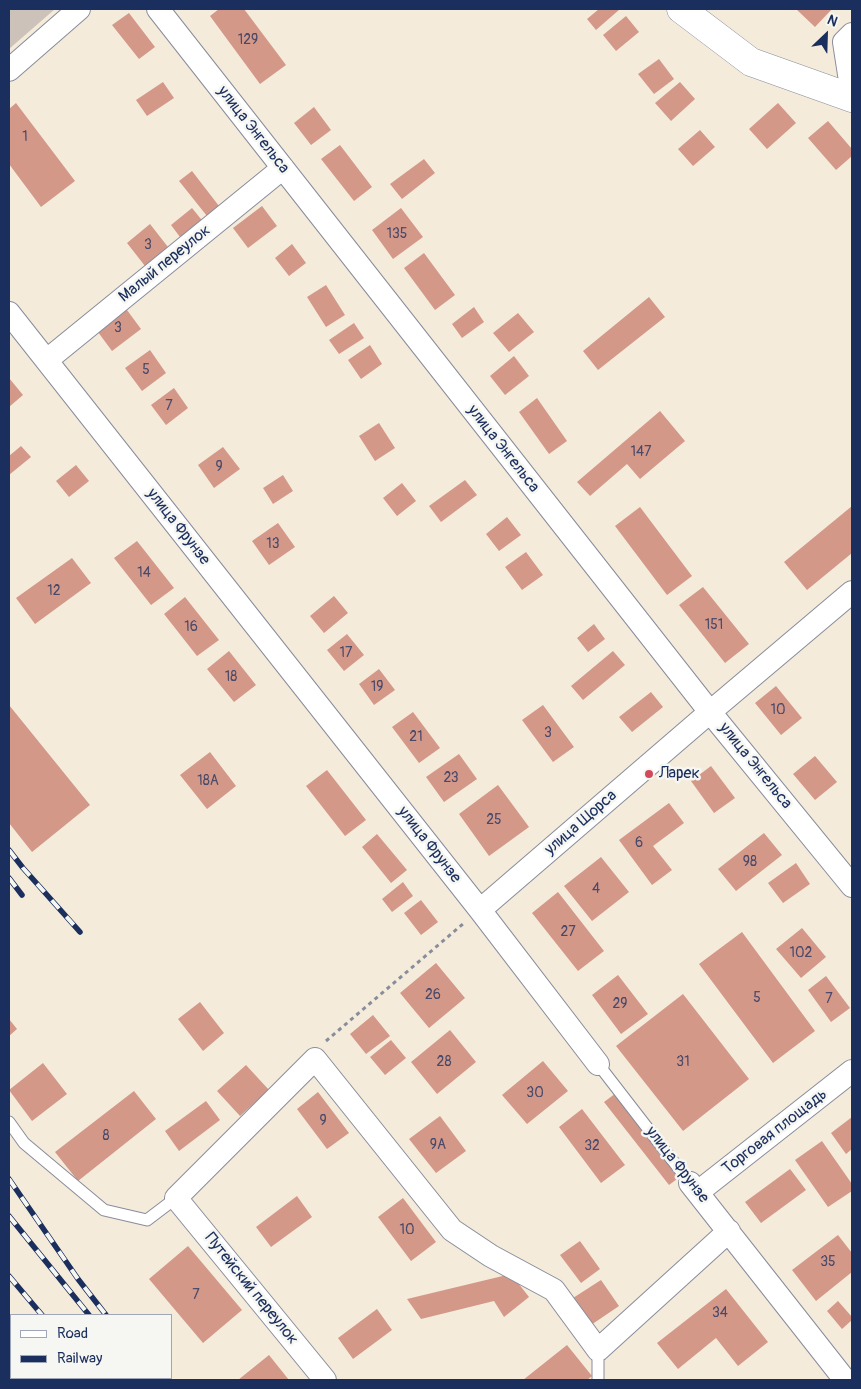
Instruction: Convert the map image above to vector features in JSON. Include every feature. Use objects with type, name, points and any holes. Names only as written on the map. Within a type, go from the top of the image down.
[{"type":"street","points":[[9,70],[79,9]]},
{"type":"street","name":"улица Энгельса","points":[[158,9],[710,712],[852,886]]},
{"type":"street","points":[[682,9],[751,62],[852,96],[844,42],[852,34]]},
{"type":"street","name":"Малый переулок","points":[[46,360],[283,168]]},
{"type":"street","name":"улица Фрунзе","points":[[9,313],[480,910],[598,1064]]},
{"type":"street","name":"улица Щорса","points":[[480,910],[852,592]]},
{"type":"street","points":[[176,1198],[315,1058],[452,1230],[491,1256],[554,1290],[598,1350],[729,1231]]},
{"type":"street","name":"Торговая площадь","points":[[694,1187],[852,1071]]},
{"type":"street","name":"улица Фрунзе","points":[[694,1187],[845,1380]]},
{"type":"street","name":"Путейский переулок","points":[[176,1198],[325,1380]]},
{"type":"lane","name":"улица Фрунзе","points":[[598,1064],[694,1187]]},
{"type":"lane","points":[[9,1122],[24,1144],[104,1210],[147,1220],[176,1198]]},
{"type":"lane","points":[[598,1350],[598,1380]]},
{"type":"path","points":[[315,1058],[318,1047],[480,910]]},
{"type":"shaded area","points":[[9,9],[55,9],[9,49]]},
{"type":"building","points":[[219,9],[244,9],[286,65],[260,84],[210,16]]},
{"type":"building","points":[[599,9],[620,9],[596,30],[587,19]]},
{"type":"building","points":[[796,9],[832,9],[815,27]]},
{"type":"building","points":[[129,13],[155,47],[139,59],[112,25]]},
{"type":"building","points":[[626,16],[639,32],[616,51],[603,35]]},
{"type":"building","points":[[659,59],[674,79],[654,94],[638,74]]},
{"type":"building","points":[[163,82],[174,98],[147,116],[136,100]]},
{"type":"building","points":[[680,82],[695,99],[671,121],[655,103]]},
{"type":"building","points":[[16,103],[75,181],[41,207],[9,164],[9,109]]},
{"type":"building","points":[[778,103],[796,123],[767,149],[749,129]]},
{"type":"building","points":[[314,107],[331,130],[311,145],[294,123]]},
{"type":"building","points":[[828,121],[852,149],[852,156],[836,170],[808,138]]},
{"type":"building","points":[[700,130],[715,147],[693,166],[678,149]]},
{"type":"building","points":[[340,145],[372,187],[354,201],[321,159]]},
{"type":"building","points":[[424,159],[435,173],[402,199],[390,184]]},
{"type":"building","points":[[192,171],[219,206],[207,216],[179,181]]},
{"type":"building","points":[[262,206],[277,226],[248,248],[233,228]]},
{"type":"building","points":[[192,208],[205,224],[183,241],[171,225]]},
{"type":"building","points":[[401,208],[423,237],[393,259],[372,230]]},
{"type":"building","points":[[150,224],[168,247],[145,266],[127,243]]},
{"type":"building","points":[[292,244],[306,263],[289,276],[275,258]]},
{"type":"building","points":[[424,253],[455,295],[435,310],[404,268]]},
{"type":"building","points":[[326,285],[345,315],[326,327],[307,297]]},
{"type":"building","points":[[649,297],[665,317],[598,370],[583,351]]},
{"type":"building","points":[[124,306],[141,329],[112,351],[95,328]]},
{"type":"building","points":[[474,307],[484,322],[462,338],[452,324]]},
{"type":"building","points":[[518,313],[534,332],[509,352],[493,333]]},
{"type":"building","points":[[354,323],[364,338],[339,354],[329,340]]},
{"type":"building","points":[[370,345],[382,364],[361,379],[348,360]]},
{"type":"building","points":[[150,350],[166,373],[142,391],[125,368]]},
{"type":"building","points":[[514,356],[529,376],[505,395],[490,376]]},
{"type":"building","points":[[9,378],[23,395],[9,407]]},
{"type":"building","points":[[174,388],[188,408],[166,425],[151,405]]},
{"type":"building","points":[[537,398],[567,441],[549,454],[519,412]]},
{"type":"building","points":[[660,411],[685,441],[640,479],[627,464],[590,496],[577,482]]},
{"type":"building","points":[[379,423],[395,448],[375,461],[359,436]]},
{"type":"building","points":[[21,446],[31,457],[9,475],[9,456]]},
{"type":"building","points":[[223,447],[240,469],[214,488],[198,465]]},
{"type":"building","points":[[76,465],[89,481],[69,497],[56,481]]},
{"type":"building","points":[[283,475],[293,491],[273,504],[263,488]]},
{"type":"building","points":[[465,480],[477,495],[441,522],[429,506]]},
{"type":"building","points":[[402,483],[416,501],[397,516],[383,498]]},
{"type":"building","points":[[852,506],[852,553],[807,590],[784,562]]},
{"type":"building","points":[[640,507],[692,576],[667,595],[615,526]]},
{"type":"building","points":[[507,517],[521,535],[499,551],[486,534]]},
{"type":"building","points":[[278,523],[295,547],[269,565],[252,541]]},
{"type":"building","points":[[137,541],[174,588],[151,605],[114,558]]},
{"type":"building","points":[[526,552],[543,575],[522,590],[505,567]]},
{"type":"building","points":[[72,558],[91,583],[35,624],[16,598]]},
{"type":"building","points":[[703,587],[749,644],[725,663],[679,605]]},
{"type":"building","points":[[334,596],[348,613],[324,633],[310,616]]},
{"type":"building","points":[[185,597],[219,640],[197,656],[164,614]]},
{"type":"building","points":[[594,624],[605,639],[588,652],[577,638]]},
{"type":"building","points":[[347,634],[364,655],[344,671],[327,650]]},
{"type":"building","points":[[229,651],[256,685],[234,702],[207,669]]},
{"type":"building","points":[[613,651],[625,665],[583,700],[571,686]]},
{"type":"building","points":[[379,669],[395,690],[374,705],[359,684]]},
{"type":"building","points":[[776,686],[802,718],[781,735],[755,703]]},
{"type":"building","points":[[651,692],[663,707],[632,732],[619,717]]},
{"type":"building","points":[[9,705],[90,805],[32,852],[9,823]]},
{"type":"building","points":[[543,705],[574,747],[553,762],[522,720]]},
{"type":"building","points":[[413,712],[440,748],[419,763],[392,727]]},
{"type":"building","points":[[210,752],[236,786],[207,809],[180,775]]},
{"type":"building","points":[[459,754],[477,779],[444,802],[426,777]]},
{"type":"building","points":[[815,756],[837,782],[815,800],[793,774]]},
{"type":"building","points":[[711,766],[735,798],[714,813],[691,781]]},
{"type":"building","points":[[327,770],[366,820],[345,836],[306,786]]},
{"type":"building","points":[[498,785],[529,827],[489,856],[459,814]]},
{"type":"building","points":[[669,803],[684,823],[653,846],[672,870],[652,885],[619,840]]},
{"type":"building","points":[[764,833],[782,855],[736,891],[718,869]]},
{"type":"building","points":[[377,834],[407,870],[391,883],[362,847]]},
{"type":"building","points":[[601,857],[629,892],[592,921],[564,886]]},
{"type":"building","points":[[796,863],[810,884],[783,903],[768,883]]},
{"type":"building","points":[[403,882],[413,896],[392,912],[382,899]]},
{"type":"building","points":[[558,892],[604,951],[578,971],[532,913]]},
{"type":"building","points":[[421,900],[438,922],[421,935],[404,913]]},
{"type":"building","points":[[802,928],[826,957],[801,978],[776,949]]},
{"type":"building","points":[[742,932],[815,1031],[773,1063],[699,964]]},
{"type":"building","points":[[436,963],[465,998],[429,1028],[400,993]]},
{"type":"building","points":[[618,975],[648,1014],[621,1034],[592,995]]},
{"type":"building","points":[[826,976],[850,1008],[831,1022],[808,990]]},
{"type":"building","points":[[683,994],[749,1079],[683,1131],[616,1046]]},
{"type":"building","points":[[200,1002],[224,1033],[203,1051],[178,1019]]},
{"type":"building","points":[[373,1015],[390,1036],[366,1054],[350,1034]]},
{"type":"building","points":[[9,1019],[17,1029],[9,1036]]},
{"type":"building","points":[[450,1030],[476,1062],[437,1094],[411,1062]]},
{"type":"building","points":[[391,1040],[406,1058],[385,1075],[370,1057]]},
{"type":"building","points":[[543,1061],[568,1091],[527,1124],[502,1095]]},
{"type":"building","points":[[43,1063],[67,1094],[32,1121],[9,1090]]},
{"type":"building","points":[[246,1065],[269,1090],[240,1116],[217,1091]]},
{"type":"building","points":[[620,1090],[685,1173],[669,1185],[604,1102]]},
{"type":"building","points":[[134,1091],[156,1119],[78,1181],[55,1152]]},
{"type":"building","points":[[318,1092],[349,1133],[327,1149],[297,1109]]},
{"type":"building","points":[[206,1101],[220,1120],[179,1151],[165,1131]]},
{"type":"building","points":[[582,1109],[625,1165],[601,1183],[559,1127]]},
{"type":"building","points":[[440,1116],[466,1151],[436,1173],[409,1139]]},
{"type":"building","points":[[852,1117],[852,1149],[846,1154],[831,1133]]},
{"type":"building","points":[[822,1141],[852,1184],[852,1191],[828,1207],[795,1160]]},
{"type":"building","points":[[790,1169],[806,1190],[761,1223],[745,1202]]},
{"type":"building","points":[[297,1196],[312,1217],[271,1247],[256,1227]]},
{"type":"building","points":[[403,1198],[436,1242],[411,1261],[378,1217]]},
{"type":"building","points":[[838,1235],[852,1253],[852,1272],[816,1301],[792,1270]]},
{"type":"building","points":[[580,1241],[600,1269],[581,1283],[560,1255]]},
{"type":"building","points":[[188,1246],[242,1310],[203,1343],[149,1279]]},
{"type":"building","points":[[511,1274],[529,1297],[504,1317],[494,1301],[421,1319],[407,1299]]},
{"type":"building","points":[[601,1280],[619,1306],[591,1325],[573,1298]]},
{"type":"building","points":[[726,1289],[768,1342],[738,1366],[716,1338],[678,1369],[657,1343]]},
{"type":"building","points":[[838,1301],[852,1317],[852,1320],[842,1329],[827,1311]]},
{"type":"building","points":[[377,1309],[392,1330],[353,1359],[338,1338]]},
{"type":"building","points":[[567,1345],[592,1376],[587,1380],[523,1380]]},
{"type":"building","points":[[269,1355],[289,1380],[238,1380]]},
{"type":"railway","points":[[9,850],[80,932]]},
{"type":"railway","points":[[9,878],[22,895]]},
{"type":"railway","points":[[9,1179],[78,1279],[105,1314]]},
{"type":"railway","points":[[9,1216],[88,1314]]},
{"type":"railway","points":[[9,1276],[41,1314]]},
{"type":"place","name":"Ларек","points":[[649,774]]}]
